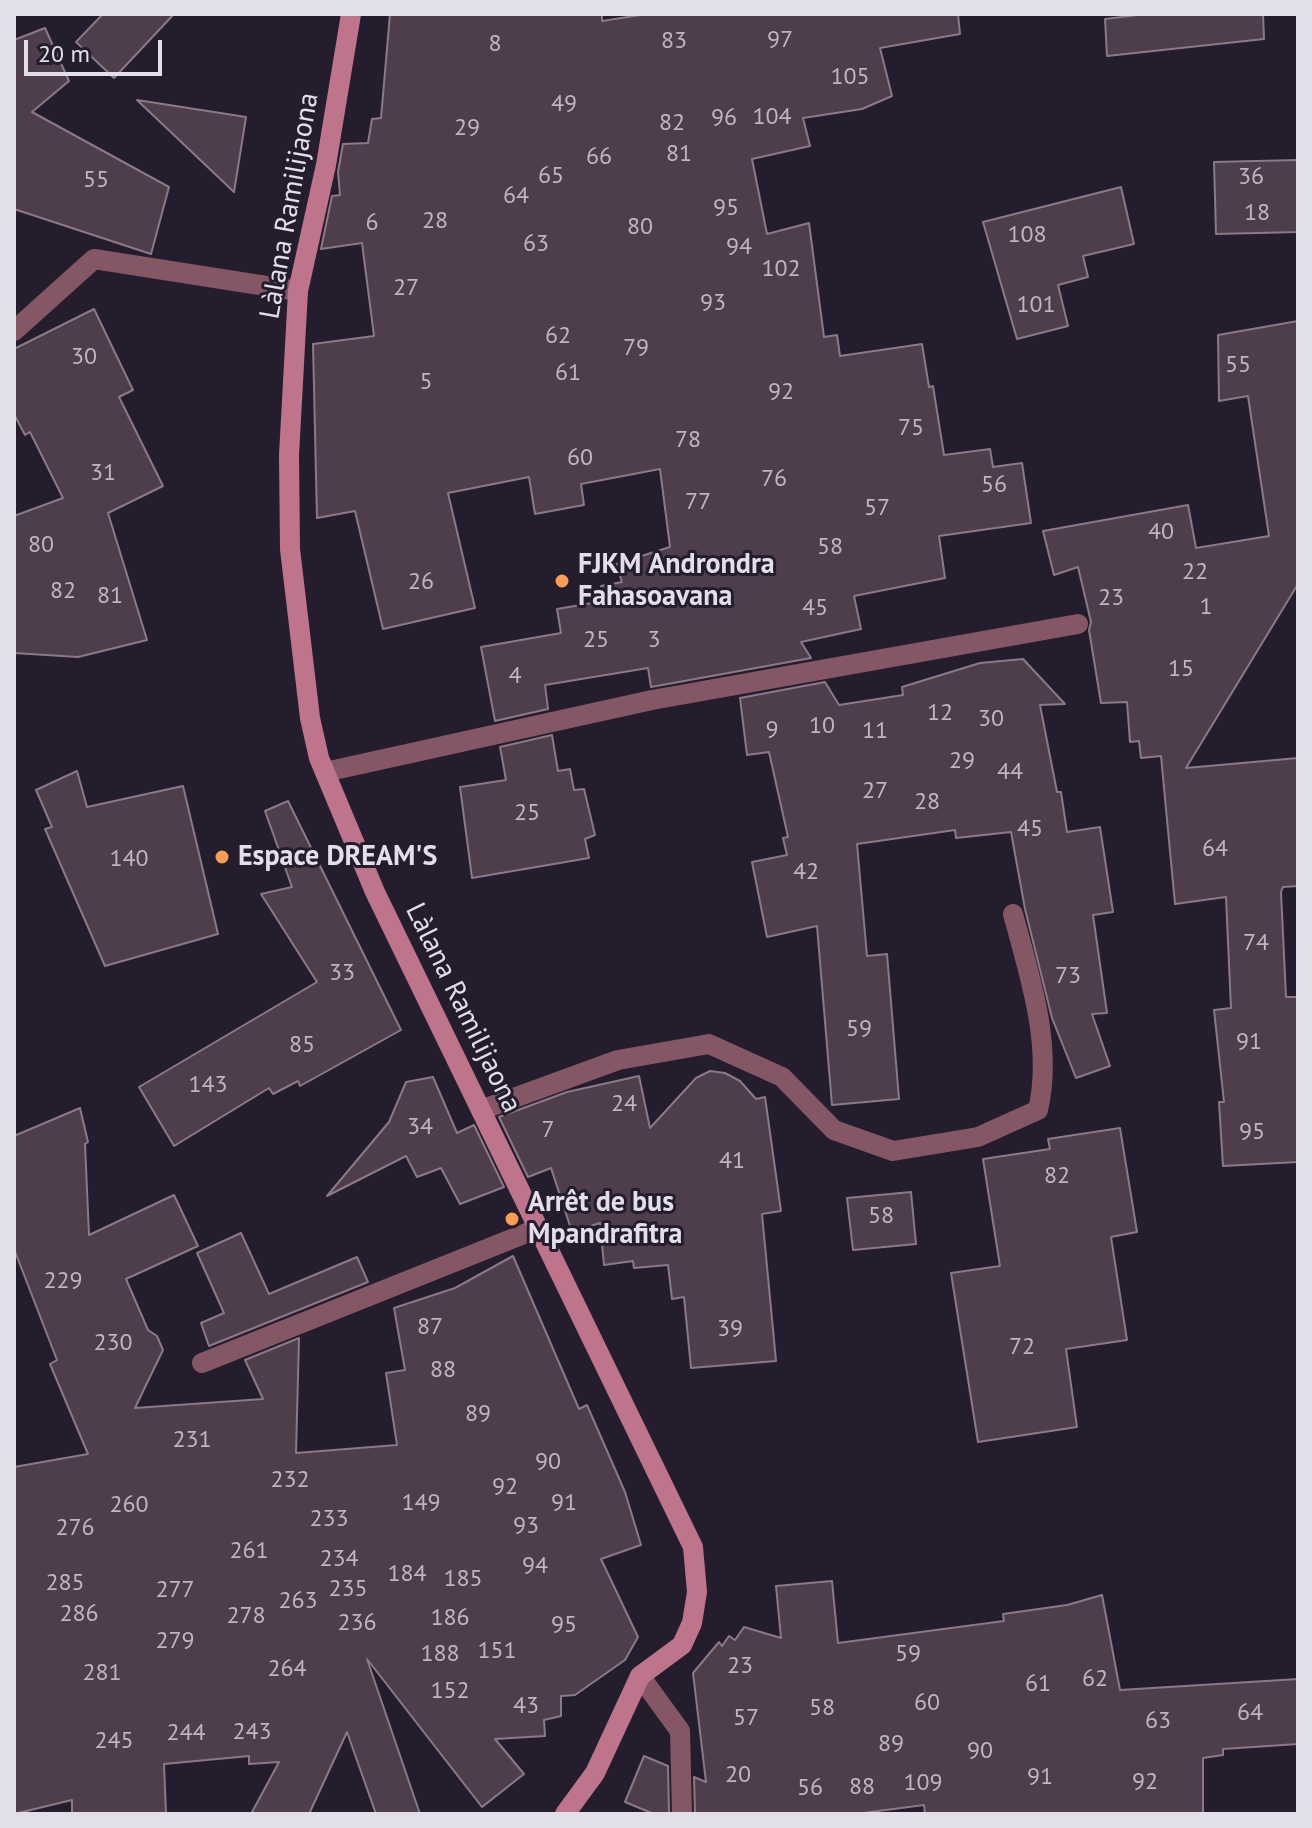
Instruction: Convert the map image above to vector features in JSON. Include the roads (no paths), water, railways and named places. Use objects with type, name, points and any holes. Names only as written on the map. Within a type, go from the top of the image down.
[{"type":"street","name":"Làlana Ramilijaona","points":[[351,14],[326,165],[298,291],[289,455],[290,549],[310,718],[325,772],[375,892],[693,1547],[697,1592],[692,1623],[682,1645],[640,1676],[595,1773],[565,1814]]},
{"type":"street","points":[[14,331],[94,259],[298,291]]},
{"type":"street","points":[[325,772],[652,700],[1078,624]]},
{"type":"street","points":[[481,1110],[618,1060],[709,1044],[782,1077],[834,1130],[893,1151],[978,1137],[1038,1110],[1045,1080],[1034,992],[1013,914]]},
{"type":"street","points":[[202,1363],[539,1228]]},
{"type":"street","points":[[640,1676],[680,1731],[682,1814]]},
{"type":"place","name":"FJKM Androndra Fahasoavana","points":[[562,581]]},
{"type":"place","name":"Espace DREAM'S","points":[[222,857]]},
{"type":"place","name":"Arrêt de bus Mpandrafitra","points":[[512,1219]]}]
